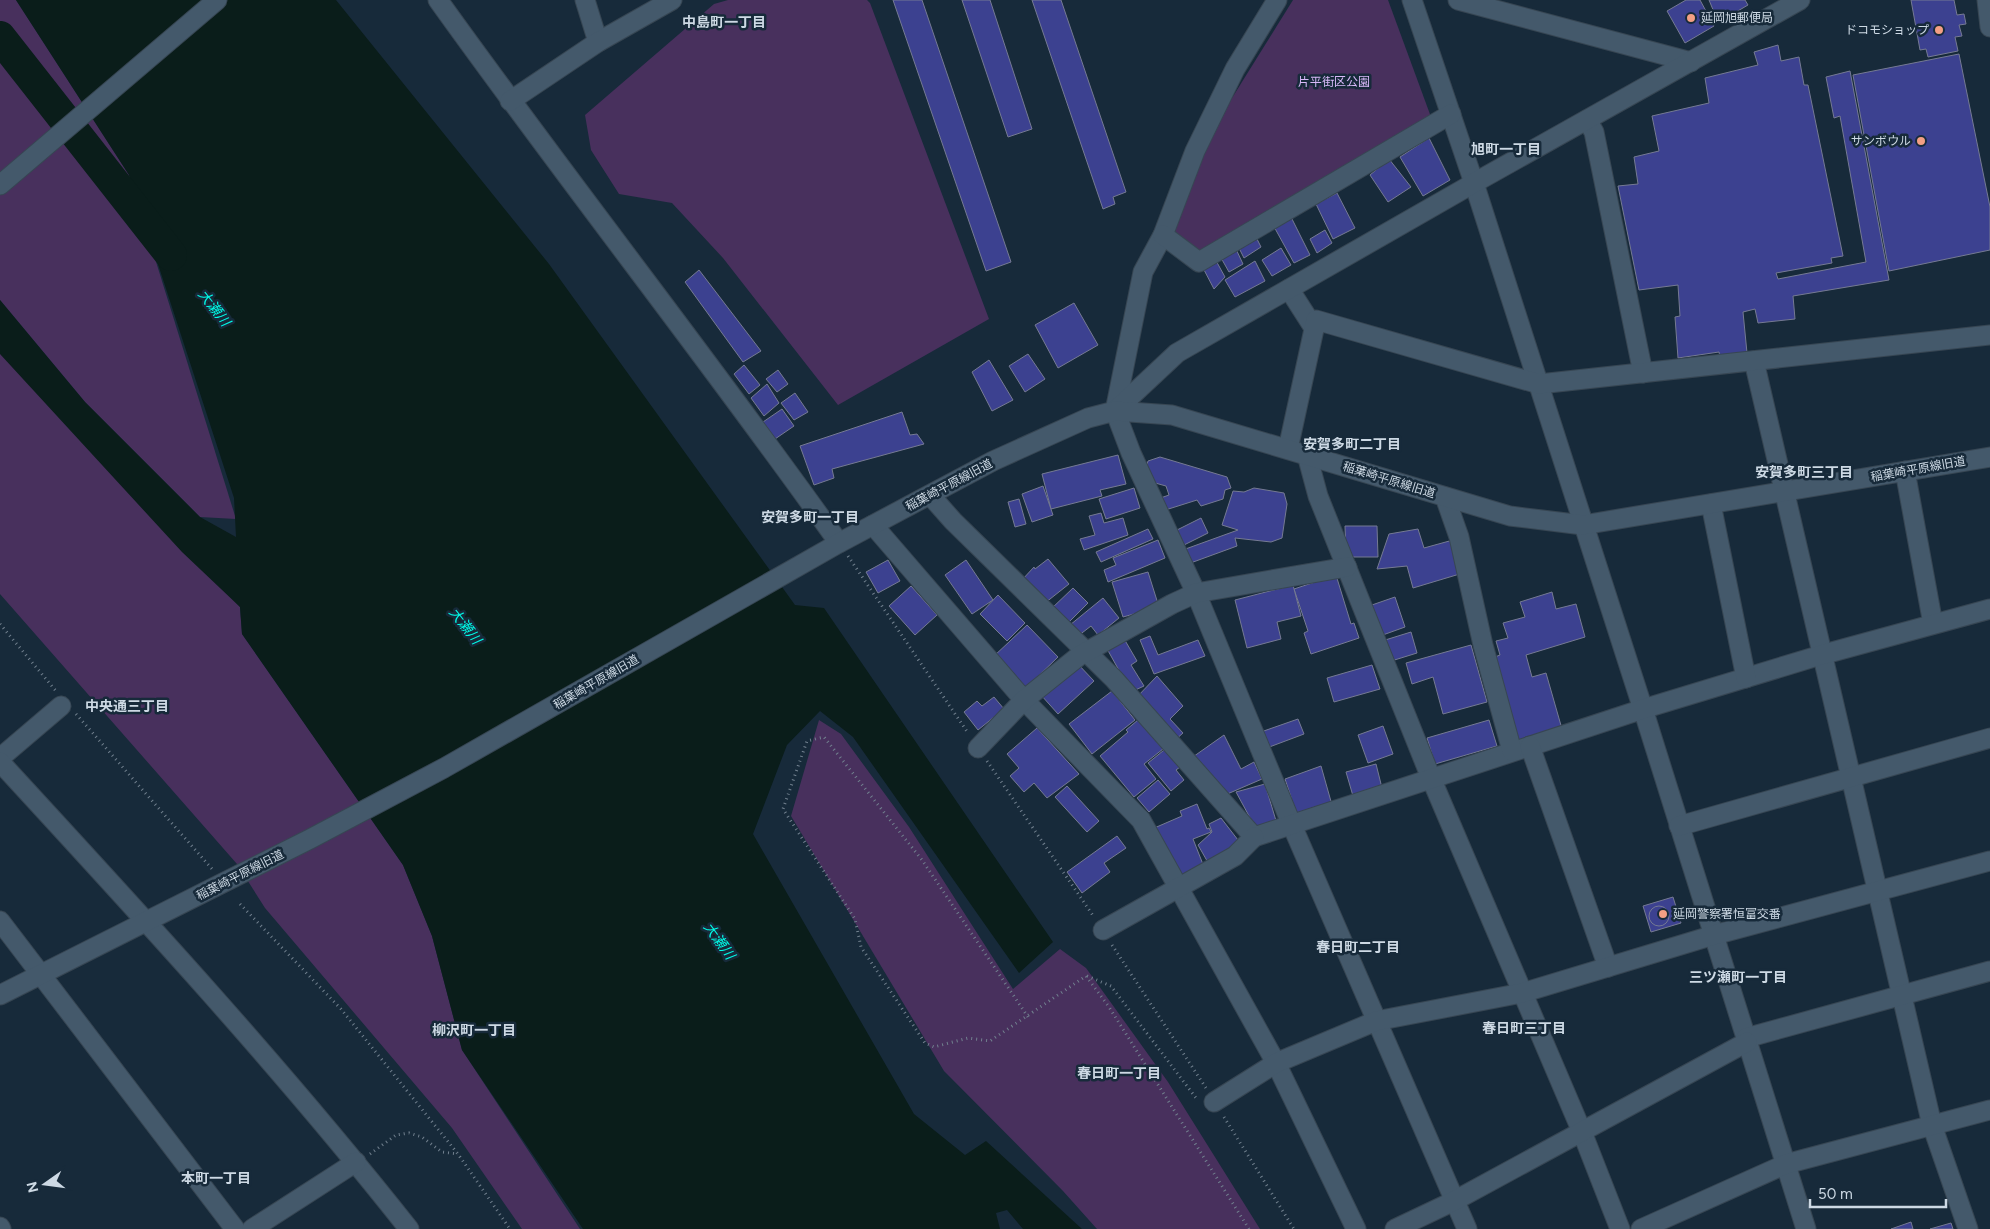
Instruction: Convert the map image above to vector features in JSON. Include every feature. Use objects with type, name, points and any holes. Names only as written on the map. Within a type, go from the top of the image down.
[{"type":"street","points":[[0,185],[218,0]]},
{"type":"street","points":[[438,0],[510,101],[791,476],[839,544]]},
{"type":"street","points":[[585,0],[598,42]]},
{"type":"street","points":[[510,101],[598,42],[672,0]]},
{"type":"street","points":[[1277,0],[1235,69],[1195,151],[1163,235],[1143,272],[1115,411],[1131,453],[1196,593],[1291,824],[1467,1229]]},
{"type":"street","points":[[1412,0],[1474,182],[1539,384],[1806,1229]]},
{"type":"street","points":[[1458,0],[1691,62]]},
{"type":"street","points":[[1115,411],[1177,354],[1474,182],[1800,0]]},
{"type":"street","points":[[1987,0],[1990,28]]},
{"type":"street","points":[[1163,235],[1199,262],[1451,114]]},
{"type":"street","points":[[1587,120],[1594,132],[1643,373]]},
{"type":"street","points":[[1289,289],[1314,328]]},
{"type":"street","points":[[1288,449],[1316,320],[1539,384],[1990,335]]},
{"type":"street","points":[[1754,361],[1932,1125],[1968,1229]]},
{"type":"street","name":"稲葉崎平原線旧道","points":[[0,995],[205,893],[444,768],[873,525],[993,462],[1088,418],[1115,411],[1172,415],[1510,516],[1583,525],[1990,457]]},
{"type":"street","points":[[1307,454],[1318,496],[1431,778],[1582,1132],[1620,1229]]},
{"type":"street","points":[[1905,471],[1933,624]]},
{"type":"street","points":[[930,495],[953,521],[1114,679],[1254,837]]},
{"type":"street","points":[[1445,497],[1459,537],[1483,645],[1521,748],[1608,967]]},
{"type":"street","points":[[1711,504],[1746,678]]},
{"type":"street","points":[[873,525],[1024,700],[1141,820],[1276,1063],[1356,1229]]},
{"type":"street","points":[[978,748],[1024,700],[1086,652],[1196,593],[1347,567]]},
{"type":"street","points":[[1103,930],[1235,856],[1254,837],[1643,709],[1821,655],[1990,609]]},
{"type":"street","points":[[0,758],[64,704]]},
{"type":"street","points":[[1679,826],[1990,738]]},
{"type":"street","points":[[0,762],[147,921],[356,1162],[409,1229]]},
{"type":"street","points":[[1214,1102],[1276,1063],[1376,1021],[1522,993],[1714,935],[1876,890],[1990,861]]},
{"type":"street","points":[[0,921],[235,1229]]},
{"type":"street","points":[[1395,1229],[1454,1201],[1746,1040],[1990,971]]},
{"type":"street","points":[[1641,1229],[1786,1164],[1990,1110]]},
{"type":"street","points":[[252,1229],[356,1162]]},
{"type":"path","points":[[839,544],[875,596]]},
{"type":"path","points":[[0,624],[64,704],[212,869]]},
{"type":"path","points":[[1028,1017],[922,860],[824,737],[807,741],[783,809],[855,919],[861,947],[925,1043],[934,1047],[968,1038],[990,1041],[1028,1017],[1086,976]]},
{"type":"path","points":[[240,904],[341,1009],[458,1154],[510,1229]]},
{"type":"path","points":[[1103,930],[1294,1229]]},
{"type":"path","points":[[1086,976],[1111,986],[1200,1103],[1214,1102]]},
{"type":"path","points":[[1086,976],[1109,1007],[1249,1229]]},
{"type":"path","points":[[356,1162],[396,1135],[409,1133],[422,1137],[442,1152],[458,1154]]},
{"type":"green space","points":[[0,0],[16,0],[129,175],[236,519],[200,517],[85,402],[0,300]]},
{"type":"green space","points":[[728,0],[867,0],[870,3],[989,319],[838,405],[723,258],[672,203],[619,194],[591,150],[585,115],[714,4]]},
{"type":"green space","name":"片平街区公園","points":[[1293,0],[1388,0],[1431,117],[1197,257],[1169,235],[1196,169],[1232,98]]},
{"type":"green space","points":[[0,353],[240,607],[242,634],[403,865],[432,936],[462,1050],[580,1229],[522,1229],[452,1128],[265,908],[237,864],[0,594]]},
{"type":"green space","points":[[819,720],[841,734],[909,827],[1013,989],[1060,949],[1086,968],[1168,1082],[1260,1229],[1097,1229],[1063,1191],[944,1071],[791,816]]},
{"type":"water","points":[[16,0],[336,0],[549,264],[795,605],[824,608],[1053,942],[1019,973],[853,737],[820,711],[787,745],[753,834],[914,1114],[965,1155],[986,1141],[1082,1229],[1023,1229],[1007,1210],[996,1213],[1000,1229],[583,1229],[462,1050],[432,936],[403,865],[242,634],[240,607],[182,552],[0,354],[0,300],[85,402],[200,517],[236,537],[234,498],[129,175]]},
{"type":"building","points":[[893,0],[922,0],[1011,262],[986,271]]},
{"type":"building","points":[[962,0],[990,0],[1032,129],[1008,137]]},
{"type":"building","points":[[1032,0],[1061,0],[1126,192],[1113,197],[1115,204],[1103,209]]},
{"type":"building","name":"延岡旭郵便局","points":[[1686,0],[1700,0],[1714,26],[1685,43],[1667,11]]},
{"type":"building","points":[[1709,0],[1745,0],[1748,5],[1724,19],[1721,15],[1716,17]]},
{"type":"building","name":"ドコモショップ","points":[[1911,0],[1954,0],[1957,15],[1964,14],[1966,24],[1959,25],[1962,36],[1955,37],[1958,51],[1928,57],[1926,49],[1920,50]]},
{"type":"building","points":[[1778,45],[1781,61],[1799,57],[1804,85],[1808,85],[1843,256],[1831,258],[1832,263],[1776,273],[1778,279],[1866,262],[1840,116],[1834,118],[1826,77],[1850,71],[1889,280],[1793,296],[1795,319],[1758,323],[1755,309],[1743,312],[1747,353],[1720,357],[1719,352],[1678,358],[1675,317],[1680,316],[1678,285],[1639,290],[1618,186],[1638,184],[1634,157],[1659,151],[1652,116],[1709,103],[1705,78],[1758,65],[1754,52]]},
{"type":"building","name":"サンボウル","points":[[1959,54],[1990,207],[1990,250],[1889,271],[1853,75]]},
{"type":"building","points":[[1429,138],[1450,180],[1423,196],[1400,157]]},
{"type":"building","points":[[1389,159],[1411,187],[1388,202],[1370,175]]},
{"type":"building","points":[[1337,193],[1355,228],[1333,239],[1316,204]]},
{"type":"building","points":[[1289,213],[1310,255],[1294,263],[1272,223]]},
{"type":"building","points":[[1325,230],[1332,243],[1317,253],[1310,239]]},
{"type":"building","points":[[1255,235],[1261,247],[1244,258],[1238,246]]},
{"type":"building","points":[[1235,247],[1243,264],[1229,272],[1220,256]]},
{"type":"building","points":[[1281,248],[1291,265],[1272,276],[1262,260]]},
{"type":"building","points":[[1214,257],[1225,277],[1214,289],[1202,266]]},
{"type":"building","points":[[1255,261],[1265,281],[1235,297],[1225,280]]},
{"type":"building","points":[[699,270],[761,351],[743,362],[685,282]]},
{"type":"building","points":[[1074,303],[1098,345],[1058,368],[1035,325]]},
{"type":"building","points":[[1028,354],[1045,379],[1025,392],[1009,366]]},
{"type":"building","points":[[989,360],[1013,400],[992,411],[972,372]]},
{"type":"building","points":[[744,365],[760,385],[749,394],[734,374]]},
{"type":"building","points":[[778,370],[788,384],[777,392],[766,379]]},
{"type":"building","points":[[767,384],[779,403],[764,416],[751,398]]},
{"type":"building","points":[[795,393],[808,412],[794,420],[781,403]]},
{"type":"building","points":[[782,409],[794,426],[775,439],[763,422]]},
{"type":"building","points":[[902,412],[910,435],[917,434],[924,444],[832,469],[834,478],[814,485],[800,446]]},
{"type":"building","points":[[1118,455],[1126,484],[1100,490],[1102,496],[1051,509],[1042,474]]},
{"type":"building","points":[[1160,457],[1227,477],[1231,488],[1225,490],[1223,499],[1201,506],[1197,500],[1159,512],[1155,500],[1169,495],[1166,486],[1148,481],[1145,471],[1148,461]]},
{"type":"building","points":[[1043,486],[1053,515],[1032,522],[1022,494]]},
{"type":"building","points":[[1134,488],[1140,508],[1106,519],[1099,499]]},
{"type":"building","points":[[1254,488],[1284,493],[1287,504],[1282,538],[1271,542],[1235,538],[1237,546],[1185,565],[1180,551],[1238,530],[1222,525],[1233,491],[1244,492]]},
{"type":"building","points":[[1019,499],[1026,524],[1015,527],[1008,502]]},
{"type":"building","points":[[1101,513],[1104,523],[1123,518],[1128,535],[1084,550],[1080,539],[1095,535],[1089,516]]},
{"type":"building","points":[[1201,518],[1208,533],[1178,548],[1171,533]]},
{"type":"building","points":[[1345,526],[1377,526],[1378,557],[1346,557]]},
{"type":"building","points":[[1148,529],[1153,539],[1101,562],[1096,552]]},
{"type":"building","points":[[1418,529],[1424,548],[1453,540],[1463,573],[1413,588],[1407,566],[1377,569],[1389,534]]},
{"type":"building","points":[[1158,540],[1165,558],[1108,582],[1104,570],[1116,565],[1113,558]]},
{"type":"building","points":[[1048,559],[1069,584],[1045,603],[1021,581],[1034,567],[1035,569]]},
{"type":"building","points":[[888,560],[900,581],[878,593],[866,572]]},
{"type":"building","points":[[966,560],[993,600],[972,614],[945,575]]},
{"type":"building","points":[[1148,572],[1159,607],[1123,617],[1112,582]]},
{"type":"building","points":[[1336,575],[1351,624],[1354,623],[1359,638],[1311,654],[1304,633],[1308,631],[1294,589]]},
{"type":"building","points":[[1293,585],[1301,616],[1277,622],[1281,639],[1247,648],[1235,600]]},
{"type":"building","points":[[911,586],[937,615],[915,635],[889,606]]},
{"type":"building","points":[[1073,588],[1088,603],[1065,626],[1050,610]]},
{"type":"building","points":[[1552,592],[1556,609],[1576,604],[1585,637],[1526,655],[1532,677],[1546,673],[1562,729],[1519,741],[1495,657],[1500,655],[1496,641],[1508,638],[1503,623],[1525,617],[1520,602]]},
{"type":"building","points":[[998,595],[1025,623],[1007,641],[980,614]]},
{"type":"building","points":[[1395,597],[1405,627],[1380,636],[1369,606]]},
{"type":"building","points":[[1103,598],[1119,618],[1098,635],[1091,626],[1078,636],[1070,625]]},
{"type":"building","points":[[1027,625],[1058,657],[1024,690],[993,657]]},
{"type":"building","points":[[1411,632],[1417,653],[1388,662],[1382,641]]},
{"type":"building","points":[[1150,636],[1158,655],[1198,640],[1205,656],[1154,674],[1140,640]]},
{"type":"building","points":[[1123,637],[1137,661],[1131,665],[1144,686],[1131,692],[1106,647]]},
{"type":"building","points":[[1471,645],[1487,702],[1443,714],[1433,677],[1412,684],[1406,663]]},
{"type":"building","points":[[1076,662],[1094,681],[1058,714],[1041,695]]},
{"type":"building","points":[[1372,665],[1380,689],[1334,702],[1327,678]]},
{"type":"building","points":[[1157,676],[1183,706],[1170,719],[1183,733],[1174,741],[1136,698]]},
{"type":"building","points":[[1112,691],[1135,720],[1092,754],[1069,724]]},
{"type":"building","points":[[994,697],[1004,709],[978,730],[964,712],[977,701],[982,706]]},
{"type":"building","points":[[1298,719],[1304,734],[1264,749],[1258,733]]},
{"type":"building","points":[[1138,720],[1163,749],[1144,764],[1156,779],[1134,797],[1100,756],[1128,732],[1126,730]]},
{"type":"building","points":[[1489,720],[1497,746],[1435,764],[1427,738]]},
{"type":"building","points":[[1383,726],[1393,754],[1368,763],[1358,735]]},
{"type":"building","points":[[1037,728],[1079,774],[1047,798],[1034,783],[1024,792],[1010,776],[1019,768],[1007,754]]},
{"type":"building","points":[[1224,735],[1241,769],[1254,762],[1262,779],[1225,795],[1190,759]]},
{"type":"building","points":[[1169,746],[1184,764],[1176,770],[1184,780],[1171,791],[1148,763]]},
{"type":"building","points":[[1376,764],[1382,788],[1353,796],[1346,772]]},
{"type":"building","points":[[1321,766],[1332,805],[1292,815],[1291,797],[1285,779]]},
{"type":"building","points":[[1158,780],[1170,794],[1149,812],[1137,798]]},
{"type":"building","points":[[1265,784],[1277,824],[1255,827],[1236,792]]},
{"type":"building","points":[[1067,786],[1099,821],[1087,832],[1055,797]]},
{"type":"building","points":[[1197,804],[1207,829],[1209,828],[1211,832],[1193,839],[1206,872],[1181,882],[1152,829],[1182,816],[1180,811]]},
{"type":"building","points":[[1221,818],[1238,840],[1210,866],[1198,845],[1212,832],[1209,824]]},
{"type":"building","points":[[1117,836],[1126,848],[1104,863],[1110,872],[1082,893],[1067,872]]},
{"type":"building","points":[[1673,897],[1681,923],[1651,932],[1643,906]]},
{"type":"building","points":[[1655,906],[1663,906],[1669,912],[1669,920],[1663,926],[1655,926],[1649,920],[1649,912]]},
{"type":"building","points":[[1911,1222],[1913,1229],[1891,1229]]},
{"type":"building","points":[[1951,1223],[1953,1229],[1930,1229]]},
{"type":"waterway","name":"大瀬川","points":[[0,37],[171,255]]},
{"type":"place","name":"延岡旭郵便局","points":[[1691,18]]},
{"type":"place","name":"ドコモショップ","points":[[1939,30]]},
{"type":"place","name":"サンボウル","points":[[1921,141]]},
{"type":"place","name":"延岡警察署恒富交番","points":[[1663,914]]},
{"type":"district","name":"中島町一丁目","points":[[724,22]]},
{"type":"district","name":"旭町一丁目","points":[[1506,149]]},
{"type":"district","name":"安賀多町二丁目","points":[[1352,444]]},
{"type":"district","name":"安賀多町三丁目","points":[[1804,472]]},
{"type":"district","name":"安賀多町一丁目","points":[[810,517]]},
{"type":"district","name":"中央通三丁目","points":[[127,706]]},
{"type":"district","name":"春日町二丁目","points":[[1358,947]]},
{"type":"district","name":"三ツ瀬町一丁目","points":[[1738,977]]},
{"type":"district","name":"春日町三丁目","points":[[1524,1028]]},
{"type":"district","name":"柳沢町一丁目","points":[[474,1030]]},
{"type":"district","name":"春日町一丁目","points":[[1119,1073]]},
{"type":"district","name":"本町一丁目","points":[[216,1178]]}]
